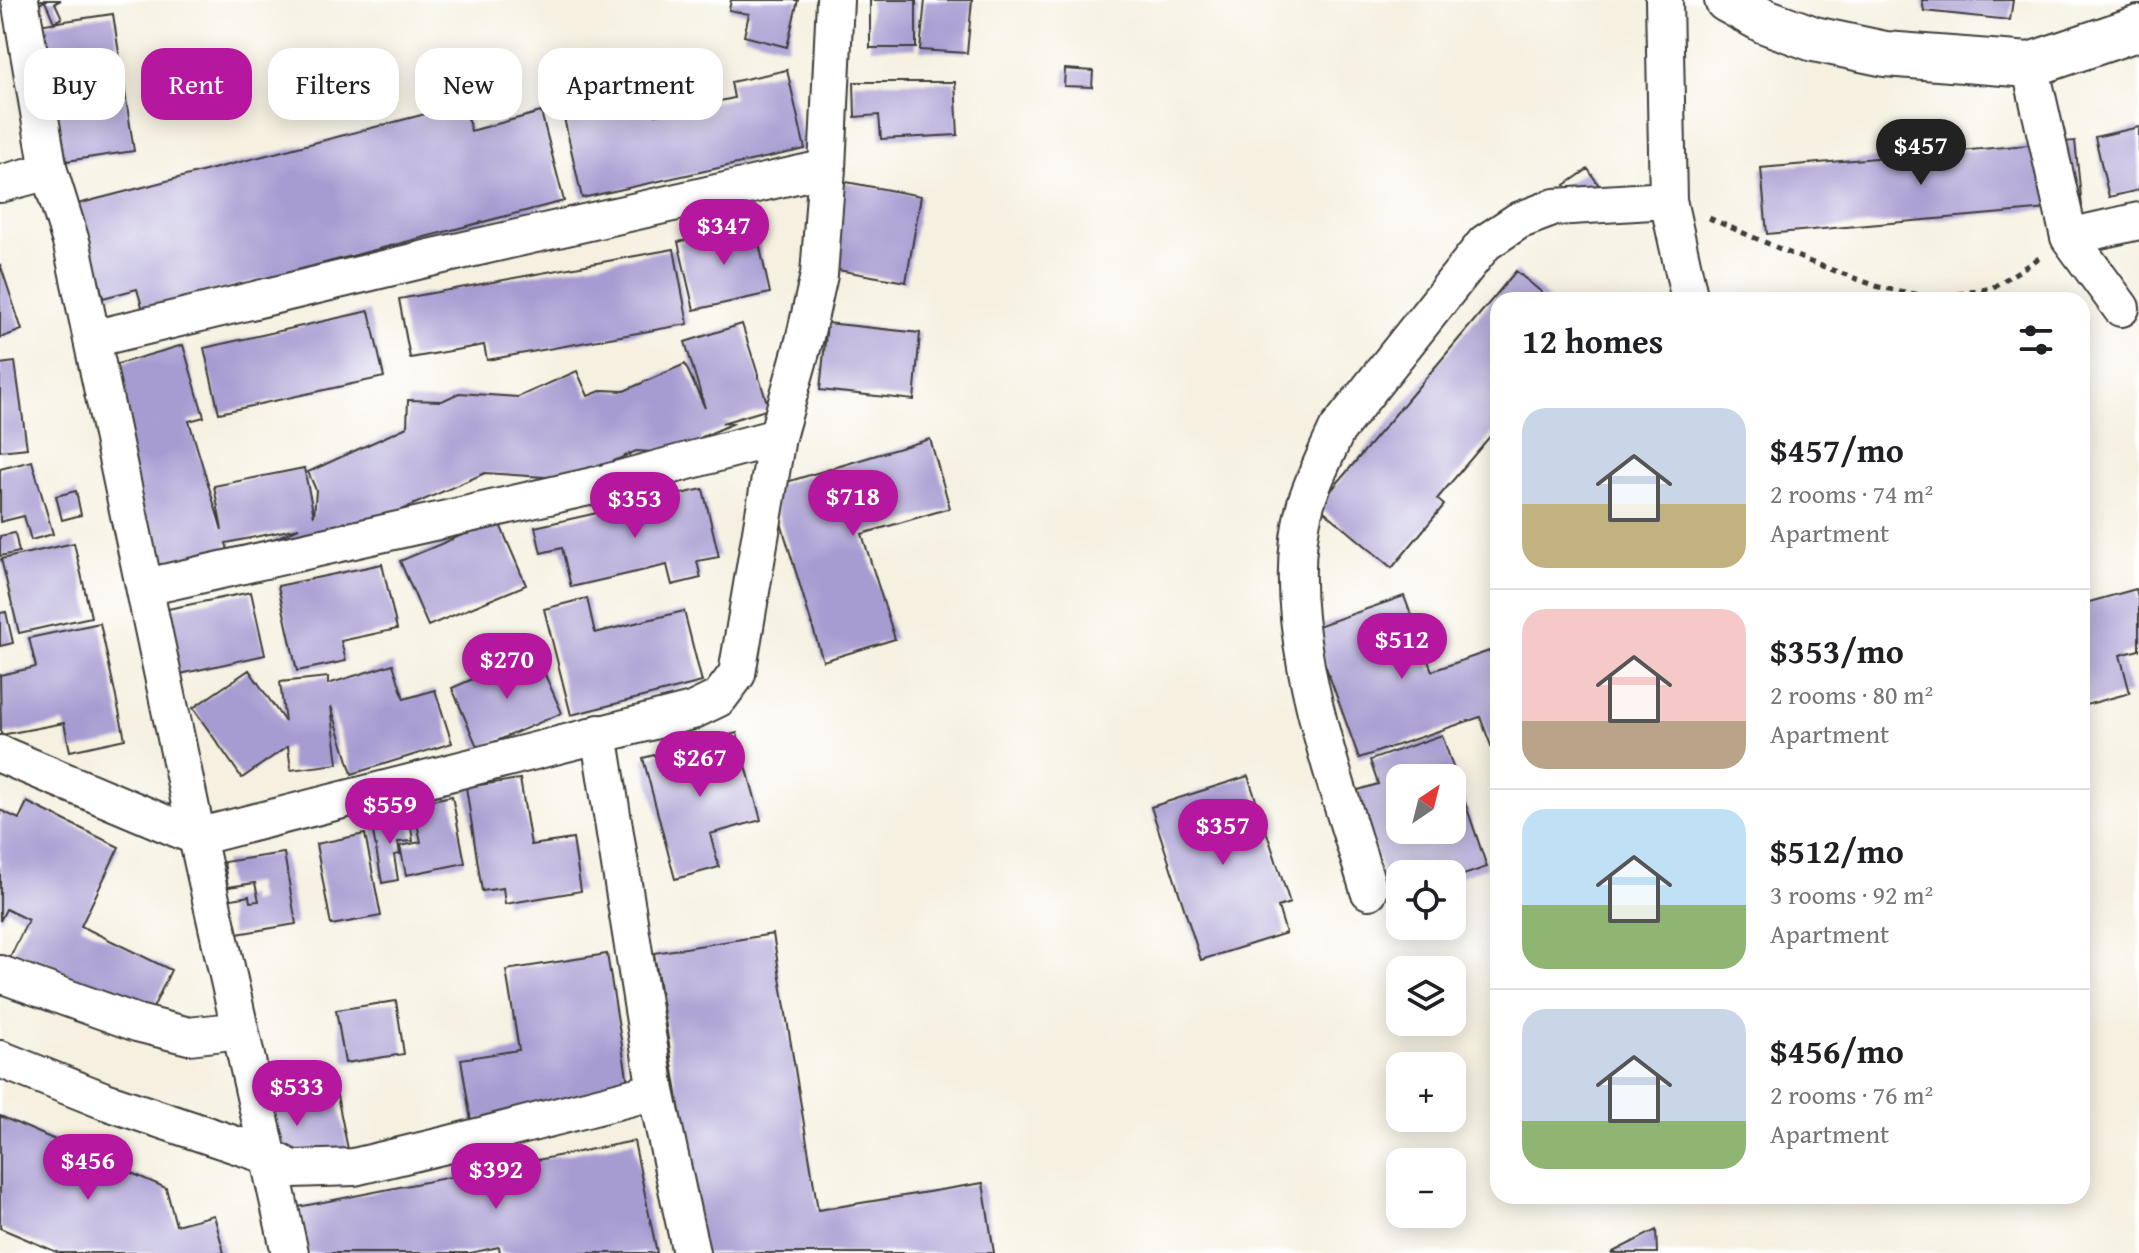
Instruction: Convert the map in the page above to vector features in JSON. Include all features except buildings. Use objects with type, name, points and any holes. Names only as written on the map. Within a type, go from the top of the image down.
[{"type":"street","points":[[20,0],[49,171],[72,245],[197,837],[290,1253]]},
{"type":"street","points":[[0,754],[197,837],[692,711],[719,698],[737,674],[777,437],[819,275],[835,0]]},
{"type":"street","points":[[1664,0],[1668,200],[1688,292]]},
{"type":"street","points":[[1727,0],[1765,21],[1814,39],[1885,54],[2030,65],[2139,28]]},
{"type":"street","points":[[2030,65],[2069,237],[2121,308]]},
{"type":"street","points":[[92,339],[827,168]]},
{"type":"street","points":[[0,184],[49,171]]},
{"type":"street","points":[[1369,891],[1305,671],[1296,569],[1306,505],[1322,463],[1337,430],[1485,243],[1518,221],[1555,207],[1668,200]]},
{"type":"street","points":[[2069,237],[2139,221]]},
{"type":"street","points":[[146,587],[606,483],[777,437]]},
{"type":"street","points":[[599,733],[656,1091],[691,1253]]},
{"type":"street","points":[[0,974],[137,1023],[189,1036],[240,1030]]},
{"type":"street","points":[[0,1059],[105,1101],[266,1155],[292,1169],[354,1167],[656,1091]]},
{"type":"path","points":[[1668,200],[1808,261],[1879,287],[1905,292]]},
{"type":"path","points":[[1970,292],[1992,288],[2069,237]]}]
